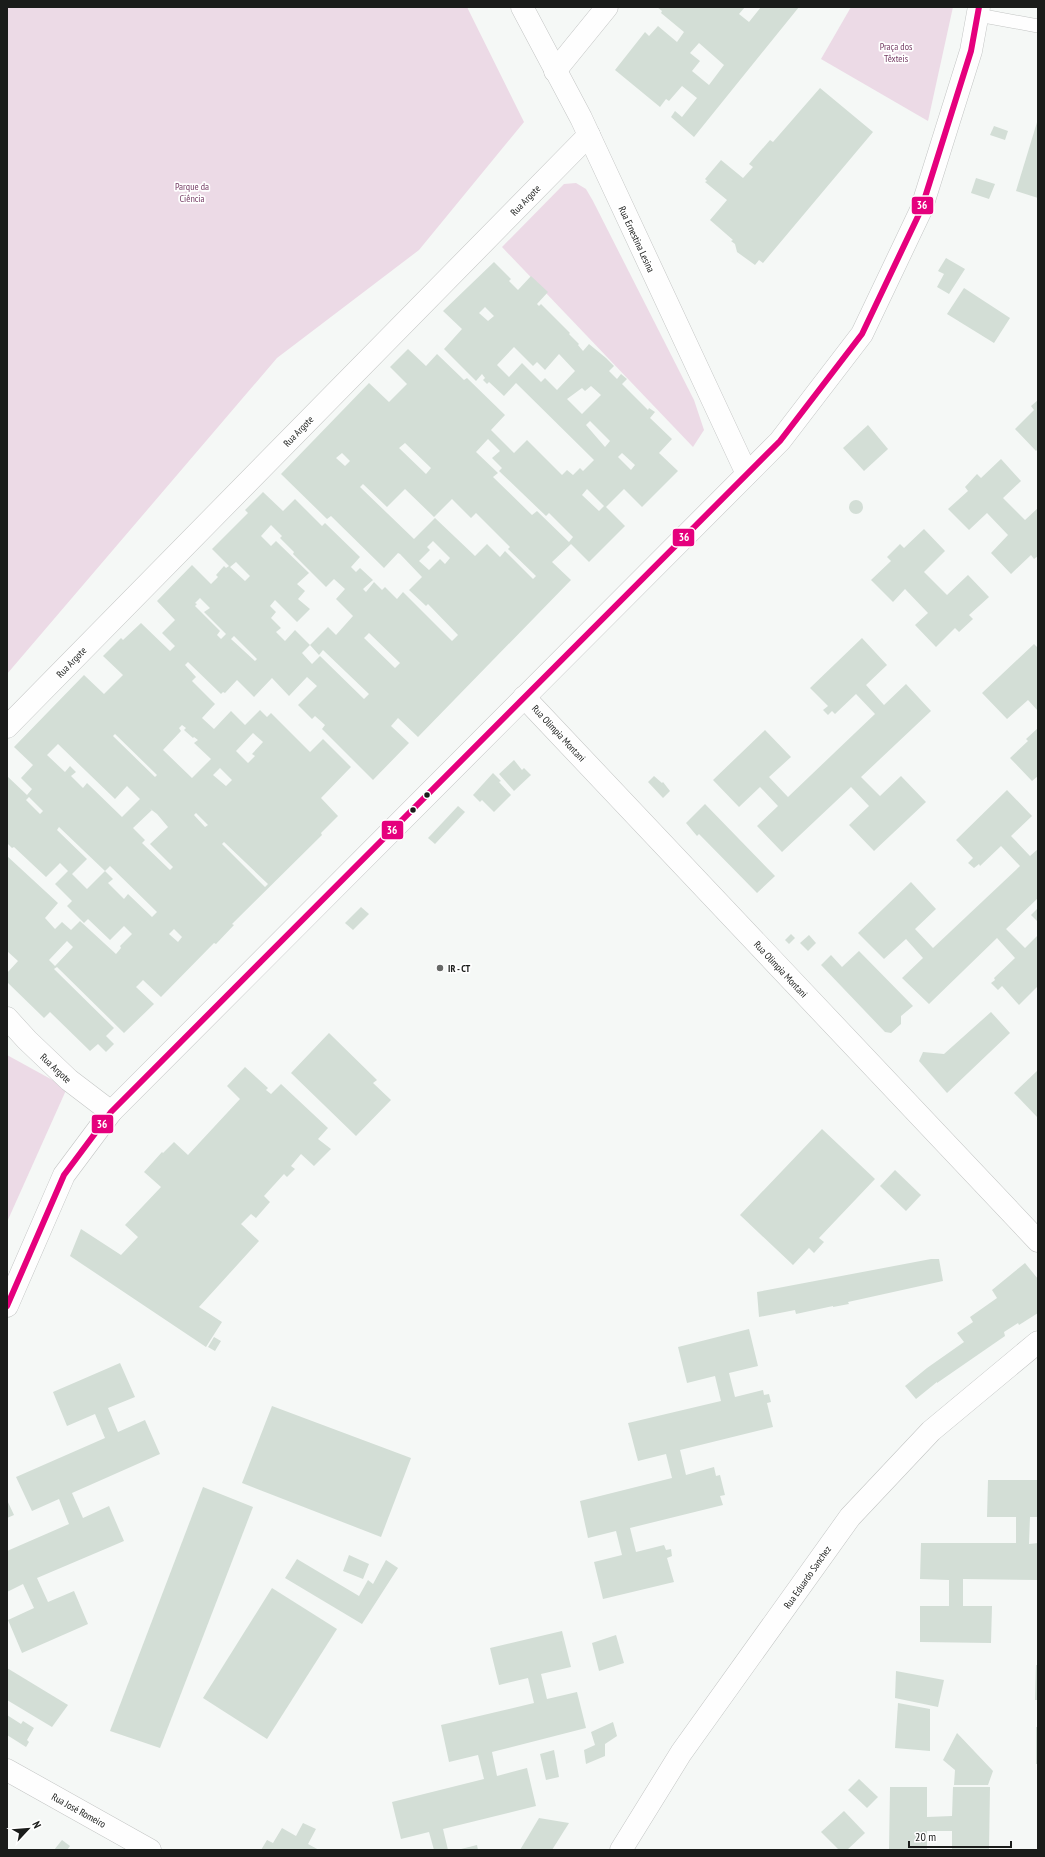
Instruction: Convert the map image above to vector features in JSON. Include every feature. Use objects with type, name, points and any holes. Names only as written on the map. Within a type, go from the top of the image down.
[{"type":"street","name":"Rua Ernestina Lesina","points":[[522,7],[589,135],[747,474]]},
{"type":"street","points":[[555,71],[607,7]]},
{"type":"street","points":[[7,1306],[64,1175],[111,1112],[780,441],[862,334],[921,210],[971,51],[979,11]]},
{"type":"street","name":"Rua Argote","points":[[7,727],[589,135]]},
{"type":"street","name":"Rua Olimpia Montani","points":[[524,697],[1038,1241]]},
{"type":"street","name":"Rua Argote","points":[[7,1018],[27,1040],[69,1080],[111,1112]]},
{"type":"street","name":"Rua Eduardo Sanchez","points":[[621,1850],[681,1753],[850,1517],[931,1431],[1038,1342]]},
{"type":"street","name":"Rua José Romeiro","points":[[7,1770],[150,1850]]},
{"type":"lane","points":[[979,11],[1038,26]]},
{"type":"green space","name":"Parque da Ciência","points":[[7,7],[467,7],[524,122],[419,250],[277,358],[7,674]]},
{"type":"green space","name":"Praça dos Têxteis","points":[[851,7],[953,7],[928,121],[821,59]]},
{"type":"green space","points":[[576,183],[586,189],[593,201],[694,400],[704,430],[693,447],[502,247],[564,184]]},
{"type":"green space","points":[[7,1055],[67,1088],[7,1222]]},
{"type":"building","points":[[657,7],[745,7],[739,14],[749,22],[761,7],[799,7],[694,137],[671,117],[675,111],[682,117],[697,98],[682,86],[669,101],[666,99],[660,107],[615,70],[645,32],[649,36],[658,26],[677,42],[684,32],[661,13],[662,11]],"holes":[[[699,43],[724,65],[709,85],[692,71],[700,61],[690,53]]]},
{"type":"building","points":[[820,88],[873,132],[763,263],[759,260],[755,265],[737,252],[735,244],[731,241],[733,240],[710,220],[727,200],[705,182],[707,181],[705,179],[721,160],[743,178],[753,167],[749,164],[770,140],[773,142]]},
{"type":"building","points":[[1038,119],[1038,198],[1016,191]]},
{"type":"building","points":[[994,126],[1008,131],[1005,140],[990,135]]},
{"type":"building","points":[[976,178],[995,184],[989,199],[971,193]]},
{"type":"building","points":[[946,258],[965,269],[949,294],[937,287],[944,274],[938,271]]},
{"type":"building","points":[[494,262],[511,279],[509,281],[518,290],[531,276],[548,292],[537,304],[539,306],[541,304],[570,333],[569,334],[579,344],[578,345],[583,351],[589,344],[606,358],[614,366],[609,371],[617,379],[621,374],[627,379],[622,384],[648,410],[649,408],[655,412],[650,418],[672,439],[659,453],[678,471],[642,507],[624,489],[606,507],[625,526],[589,562],[571,544],[552,562],[571,580],[418,737],[398,718],[391,726],[409,743],[373,780],[322,729],[325,725],[315,716],[312,719],[298,705],[317,686],[307,677],[289,696],[272,678],[254,697],[237,680],[225,693],[223,692],[221,694],[188,662],[185,665],[196,677],[192,681],[215,704],[202,718],[214,729],[231,711],[245,725],[260,710],[267,717],[271,713],[310,752],[323,739],[351,767],[321,798],[338,816],[321,833],[322,835],[232,924],[234,925],[216,944],[214,943],[161,997],[143,980],[136,987],[154,1004],[124,1033],[57,967],[54,969],[114,1028],[106,1036],[114,1044],[106,1052],[98,1044],[90,1051],[50,1012],[44,1018],[7,982],[7,973],[18,961],[7,951],[7,856],[58,903],[45,918],[55,929],[62,922],[71,930],[80,921],[116,954],[121,948],[120,946],[132,934],[124,926],[110,940],[88,919],[84,923],[67,906],[72,901],[55,884],[68,871],[60,863],[46,877],[14,847],[12,848],[7,843],[7,776],[27,795],[32,789],[21,778],[33,765],[14,747],[84,675],[104,694],[123,675],[103,656],[121,638],[123,640],[141,623],[170,651],[175,646],[162,633],[175,620],[157,601],[192,565],[211,584],[218,577],[216,575],[224,566],[226,568],[229,566],[212,549],[248,513],[245,510],[263,492],[283,511],[295,499],[322,526],[325,523],[360,557],[351,567],[356,572],[360,568],[373,580],[363,589],[366,592],[374,582],[382,590],[385,587],[397,599],[403,592],[452,641],[458,635],[428,604],[426,606],[409,590],[422,577],[400,554],[398,553],[384,568],[331,516],[327,519],[281,474],[369,383],[389,402],[407,384],[390,367],[408,349],[426,366],[437,354],[464,380],[467,378],[505,415],[491,430],[514,453],[527,440],[562,475],[567,470],[573,475],[580,468],[583,471],[594,460],[516,383],[504,396],[489,382],[487,384],[483,380],[485,378],[482,374],[476,381],[444,349],[462,329],[443,311]],"holes":[[[485,307],[494,316],[488,321],[479,313]],[[514,347],[533,366],[537,362],[545,370],[559,354],[575,371],[557,390],[545,378],[541,382],[522,363],[509,377],[497,365]],[[591,386],[601,395],[582,414],[567,399],[582,388],[585,391]],[[590,421],[610,441],[605,447],[586,425]],[[488,439],[500,451],[492,458],[502,468],[499,471],[546,516],[549,513],[573,537],[569,542],[537,511],[532,515],[493,477],[498,473],[476,452]],[[405,443],[431,468],[426,474],[399,448]],[[342,453],[350,461],[345,466],[336,458]],[[622,453],[635,465],[631,470],[618,457]],[[363,484],[387,507],[405,489],[434,517],[452,499],[471,518],[476,513],[510,547],[508,549],[536,576],[533,579],[505,551],[500,557],[487,544],[475,556],[435,518],[414,539],[360,487]],[[587,489],[604,506],[599,511],[582,495]],[[271,525],[282,536],[280,538],[294,552],[293,554],[326,587],[334,579],[345,589],[336,599],[353,616],[336,635],[328,627],[310,645],[295,630],[285,641],[276,632],[281,628],[271,618],[276,612],[270,606],[275,600],[297,622],[310,609],[298,599],[305,591],[297,584],[309,573],[276,541],[271,546],[261,536]],[[433,541],[450,558],[445,564],[440,559],[429,570],[419,561],[430,550],[427,547]],[[236,562],[250,576],[245,581],[230,567]],[[200,598],[210,608],[204,612],[226,634],[221,639],[217,635],[220,631],[195,606],[197,604],[195,603]],[[369,633],[400,663],[395,668],[364,638]],[[234,636],[257,659],[255,661],[231,639]],[[310,645],[319,655],[323,650],[369,694],[364,699],[320,656],[312,664],[302,653]],[[182,725],[186,728],[184,730],[193,738],[194,737],[198,740],[194,743],[211,759],[192,778],[163,750],[181,731],[179,728]],[[253,733],[263,742],[252,754],[255,756],[248,763],[236,751]],[[115,734],[157,775],[155,777],[113,736]],[[58,744],[115,799],[127,786],[140,799],[122,817],[87,783],[83,788],[71,776],[76,772],[70,766],[65,772],[47,755]],[[220,768],[232,780],[226,786],[213,775]],[[29,797],[43,811],[40,814],[26,800]],[[152,810],[168,827],[150,844],[173,867],[170,870],[142,843],[145,840],[133,828]],[[196,813],[208,825],[205,827],[194,815]],[[59,827],[105,871],[87,889],[72,874],[87,859],[57,830]],[[224,842],[268,884],[265,887],[222,844]],[[110,866],[157,912],[152,917],[128,894],[124,899],[108,883],[113,879],[105,871]],[[174,929],[182,937],[178,942],[169,934]],[[67,941],[73,947],[55,966],[49,960]]]},
{"type":"building","points":[[964,288],[1010,318],[994,343],[947,314]]},
{"type":"building","points":[[1038,400],[1038,449],[1036,451],[1015,429],[1034,410],[1031,406]]},
{"type":"building","points":[[868,425],[888,449],[864,471],[843,448]]},
{"type":"building","points":[[1001,459],[1021,481],[1003,498],[1025,520],[1038,508],[1038,556],[1034,559],[1031,555],[1011,574],[991,553],[1008,535],[987,513],[969,530],[948,509],[968,491],[965,487],[977,474],[981,478]]},
{"type":"building","points":[[853,500],[859,500],[863,504],[863,510],[859,514],[853,514],[849,510],[849,504]]},
{"type":"building","points":[[924,529],[945,551],[924,572],[947,595],[968,575],[989,597],[969,615],[973,619],[959,632],[955,628],[936,647],[915,625],[928,613],[905,589],[893,602],[871,580],[891,561],[887,557],[900,544],[904,548]]},
{"type":"building","points":[[862,638],[887,665],[866,685],[884,705],[906,684],[931,711],[861,777],[880,796],[901,776],[926,802],[874,851],[849,825],[869,806],[851,787],[782,852],[757,826],[778,806],[760,787],[739,807],[713,780],[765,730],[791,757],[769,777],[788,797],[875,714],[856,694],[835,714],[832,711],[828,715],[823,710],[828,706],[810,688]]},
{"type":"building","points":[[1034,644],[1038,648],[1038,711],[1028,700],[1007,719],[982,693]]},
{"type":"building","points":[[1038,728],[1038,776],[1032,781],[1010,758],[1028,741],[1026,739]]},
{"type":"building","points":[[514,760],[522,770],[524,768],[531,775],[514,791],[499,774]]},
{"type":"building","points":[[493,773],[511,795],[494,812],[482,800],[480,802],[473,795]]},
{"type":"building","points":[[654,776],[662,783],[663,782],[670,791],[663,798],[648,782]]},
{"type":"building","points":[[1007,790],[1032,816],[1011,836],[1030,856],[1038,849],[1038,898],[1006,929],[1025,948],[1038,935],[1038,986],[1019,1005],[1002,986],[998,990],[991,983],[995,980],[994,978],[1015,958],[997,938],[929,1004],[902,978],[923,958],[906,939],[884,959],[858,933],[911,882],[936,909],[915,929],[933,948],[1020,866],[1001,846],[980,866],[979,864],[974,868],[968,863],[973,858],[956,840]]},
{"type":"building","points":[[705,804],[775,876],[757,893],[699,834],[697,836],[686,823]]},
{"type":"building","points":[[458,806],[465,812],[435,844],[428,838]]},
{"type":"building","points":[[361,907],[369,914],[353,930],[345,923]]},
{"type":"building","points":[[1038,908],[1038,922],[1031,915]]},
{"type":"building","points":[[791,934],[795,938],[789,944],[785,940]]},
{"type":"building","points":[[809,935],[816,943],[808,951],[800,943]]},
{"type":"building","points":[[859,951],[913,1006],[901,1016],[901,1024],[891,1033],[885,1032],[821,965],[831,955],[842,967]]},
{"type":"building","points":[[991,1012],[1010,1033],[947,1093],[919,1061],[923,1052],[944,1054]]},
{"type":"building","points":[[329,1033],[377,1080],[373,1083],[391,1100],[356,1136],[291,1073]]},
{"type":"building","points":[[245,1067],[268,1088],[266,1090],[271,1094],[281,1084],[328,1128],[318,1139],[331,1149],[314,1166],[301,1154],[291,1166],[295,1169],[287,1177],[284,1174],[264,1196],[270,1202],[256,1218],[251,1214],[241,1224],[259,1241],[199,1307],[222,1322],[206,1347],[70,1256],[81,1229],[121,1255],[138,1237],[125,1225],[161,1187],[144,1172],[162,1152],[163,1153],[174,1142],[188,1155],[240,1099],[227,1086]]},
{"type":"building","points":[[1038,1070],[1038,1118],[1014,1093]]},
{"type":"building","points":[[822,1129],[875,1179],[819,1238],[824,1242],[814,1253],[809,1248],[793,1265],[740,1215]]},
{"type":"building","points":[[895,1170],[921,1195],[906,1211],[880,1186]]},
{"type":"building","points":[[931,1259],[939,1259],[943,1281],[848,1302],[849,1304],[796,1314],[795,1310],[759,1317],[757,1292]]},
{"type":"building","points":[[1025,1263],[1038,1279],[1038,1313],[1019,1325],[1018,1323],[1004,1332],[1005,1336],[937,1382],[916,1399],[905,1386],[927,1368],[964,1342],[957,1333],[973,1322],[970,1317],[997,1298],[992,1290]]},
{"type":"building","points":[[749,1329],[758,1366],[729,1373],[735,1397],[763,1390],[764,1395],[769,1394],[771,1402],[767,1403],[773,1427],[680,1450],[686,1475],[714,1467],[716,1476],[720,1475],[725,1495],[720,1496],[723,1505],[630,1528],[636,1552],[664,1545],[666,1550],[671,1549],[672,1556],[667,1558],[674,1582],[603,1599],[594,1562],[622,1555],[616,1531],[588,1538],[580,1501],[672,1478],[666,1454],[638,1461],[628,1423],[721,1401],[715,1376],[687,1383],[678,1347]]},
{"type":"building","points":[[214,1337],[221,1341],[215,1351],[208,1347]]},
{"type":"building","points":[[120,1363],[135,1397],[108,1408],[118,1432],[145,1420],[160,1454],[72,1493],[83,1518],[109,1506],[124,1541],[37,1578],[48,1602],[74,1591],[88,1624],[22,1653],[8,1620],[34,1608],[23,1584],[7,1592],[7,1551],[69,1524],[59,1499],[32,1511],[16,1477],[105,1438],[95,1414],[67,1426],[53,1392]]},
{"type":"building","points":[[272,1406],[411,1458],[381,1537],[242,1483]]},
{"type":"building","points":[[988,1480],[1038,1480],[1038,1517],[1030,1517],[1029,1544],[1038,1543],[1038,1580],[963,1579],[963,1606],[992,1606],[991,1643],[920,1642],[920,1606],[949,1606],[949,1580],[920,1579],[921,1543],[1016,1543],[1016,1517],[987,1517]]},
{"type":"building","points":[[203,1487],[253,1507],[160,1748],[110,1731]]},
{"type":"building","points":[[7,1500],[14,1515],[7,1518]]},
{"type":"building","points":[[349,1555],[369,1564],[363,1579],[343,1571]]},
{"type":"building","points":[[297,1559],[359,1596],[368,1580],[373,1584],[386,1560],[398,1568],[362,1624],[285,1578]]},
{"type":"building","points":[[272,1588],[337,1629],[267,1739],[203,1698]]},
{"type":"building","points":[[562,1631],[571,1667],[541,1674],[547,1699],[577,1692],[586,1728],[492,1752],[497,1776],[527,1768],[536,1806],[443,1829],[448,1850],[434,1850],[429,1832],[401,1839],[392,1802],[484,1779],[478,1755],[449,1762],[441,1725],[534,1703],[528,1678],[499,1685],[490,1648]]},
{"type":"building","points":[[616,1635],[624,1663],[599,1671],[592,1643]]},
{"type":"building","points":[[1036,1665],[1038,1665],[1038,1700],[1035,1700]]},
{"type":"building","points":[[7,1668],[68,1705],[52,1727],[7,1700]]},
{"type":"building","points":[[896,1671],[944,1680],[938,1707],[895,1698]]},
{"type":"building","points":[[898,1703],[930,1709],[930,1751],[895,1748]]},
{"type":"building","points":[[7,1715],[21,1724],[23,1721],[34,1728],[27,1740],[29,1742],[26,1747],[7,1735]]},
{"type":"building","points":[[613,1722],[617,1736],[605,1744],[605,1756],[586,1764],[584,1750],[595,1745],[591,1732]]},
{"type":"building","points":[[1036,1727],[1038,1727],[1038,1764],[1036,1764]]},
{"type":"building","points":[[957,1733],[993,1771],[988,1785],[954,1785],[955,1770],[943,1760]]},
{"type":"building","points":[[554,1750],[559,1777],[546,1780],[540,1754]]},
{"type":"building","points":[[859,1779],[878,1797],[867,1808],[848,1790]]},
{"type":"building","points":[[890,1787],[927,1787],[927,1817],[952,1816],[953,1787],[990,1787],[989,1850],[952,1850],[952,1831],[927,1831],[927,1850],[889,1850]]},
{"type":"building","points":[[844,1811],[865,1833],[847,1850],[839,1850],[821,1832]]},
{"type":"building","points":[[539,1818],[569,1823],[552,1850],[520,1850]]},
{"type":"building","points":[[303,1823],[316,1829],[308,1844],[319,1850],[261,1850],[267,1840],[273,1843],[282,1828],[296,1836]]},
{"type":"building","points":[[62,1840],[70,1846],[67,1850],[54,1850]]},
{"type":"building","points":[[477,1845],[478,1850],[461,1850],[461,1849]]},
{"type":"transit line","name":"36","points":[[7,1306],[64,1175],[111,1112],[780,441],[862,334],[921,210],[971,51],[979,7]]},
{"type":"place","name":"IR - CT","points":[[440,968]]}]
